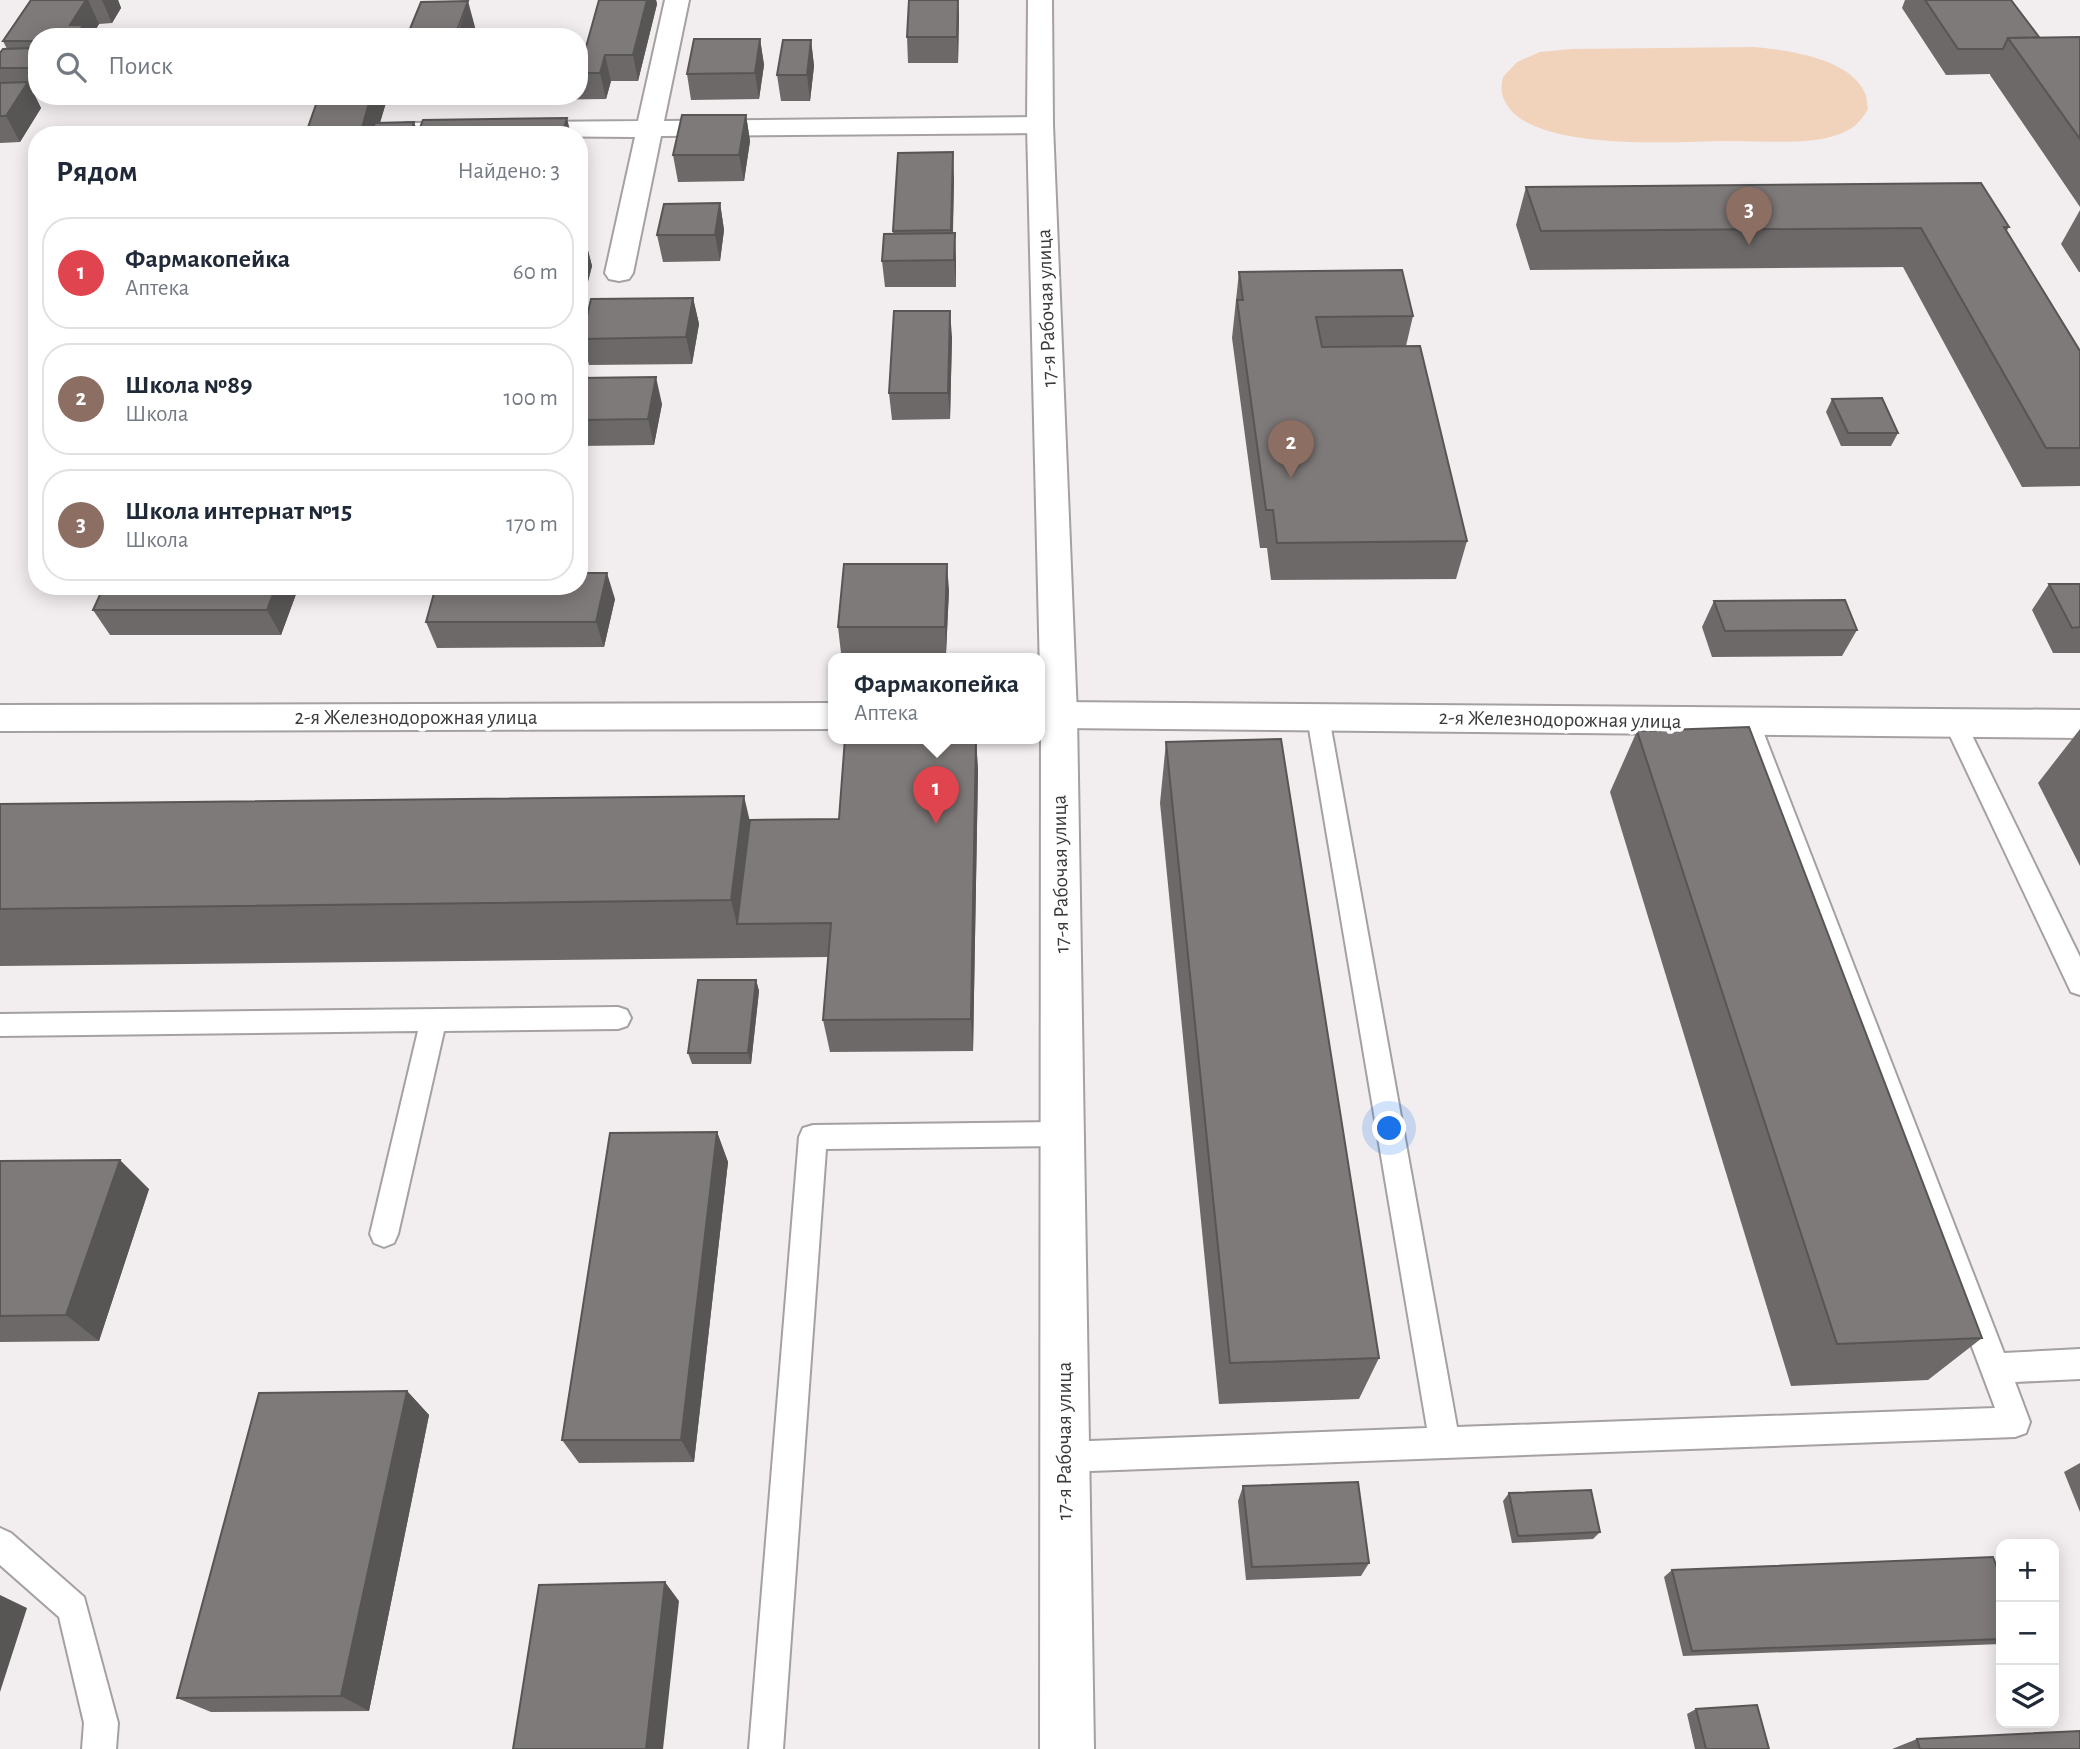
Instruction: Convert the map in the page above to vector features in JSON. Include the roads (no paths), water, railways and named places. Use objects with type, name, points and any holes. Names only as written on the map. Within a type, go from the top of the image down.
[{"type":"street","points":[[619,273],[677,0]]},
{"type":"street","name":"17-я Рабочая улица","points":[[1040,0],[1049,715],[1062,1134],[1067,1749]]},
{"type":"street","points":[[588,128],[1040,125]]},
{"type":"street","name":"2-я Железнодорожная улица","points":[[1049,715],[2080,724]]},
{"type":"street","name":"2-я Железнодорожная улица","points":[[0,718],[828,716]]},
{"type":"lane","points":[[1318,717],[1445,1443]]},
{"type":"lane","points":[[1064,1457],[2015,1422],[1748,721]]},
{"type":"lane","points":[[1955,723],[2080,984]]},
{"type":"lane","points":[[0,1025],[618,1018]]},
{"type":"lane","points":[[384,1234],[435,1020]]},
{"type":"lane","points":[[766,1749],[813,1137],[1062,1134]]},
{"type":"lane","points":[[1995,1368],[2080,1364]]},
{"type":"lane","points":[[0,1544],[73,1608],[101,1723],[99,1749]]},
{"type":"place","name":"Школа интернат №15","points":[[1749,245]]},
{"type":"place","name":"Школа №89","points":[[1291,478]]},
{"type":"place","name":"Фармакопейка","points":[[936,824]]}]
